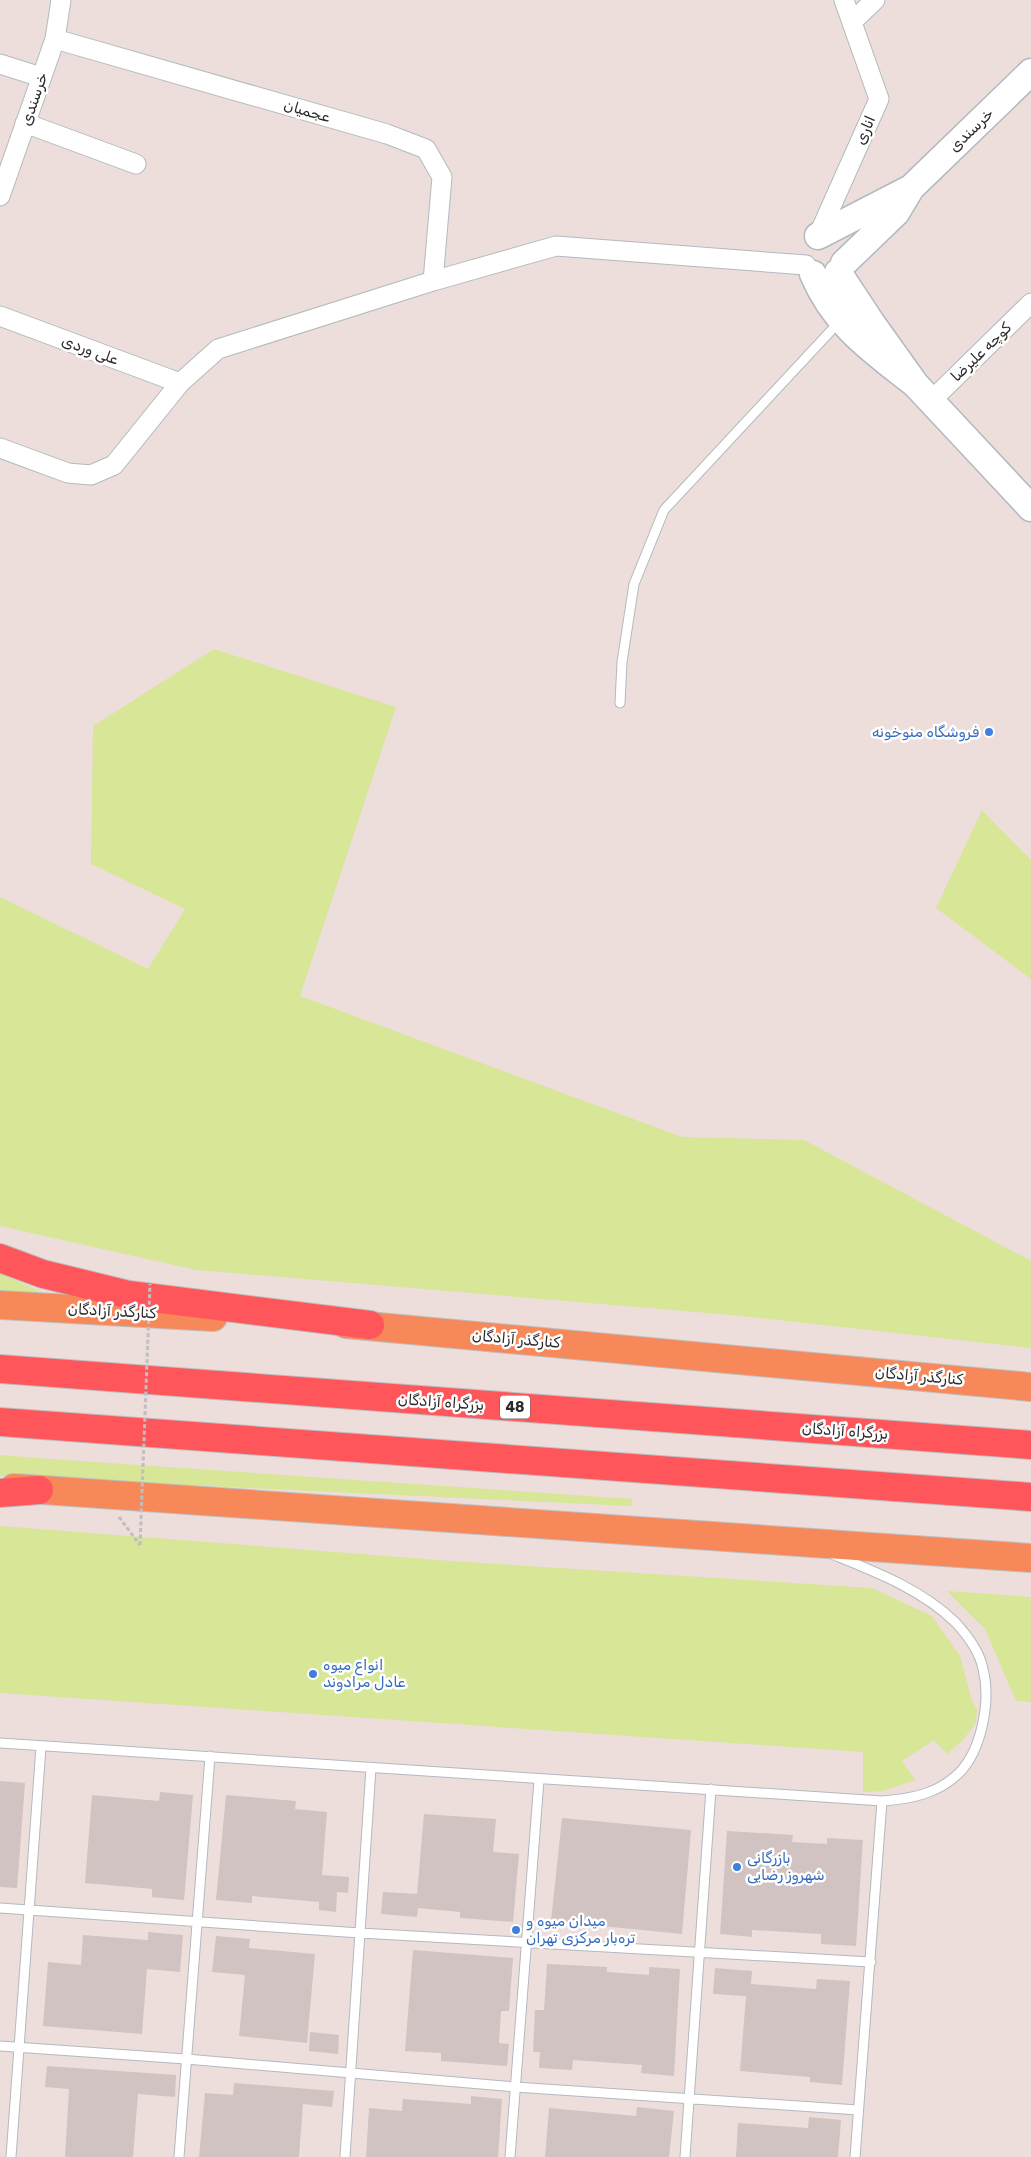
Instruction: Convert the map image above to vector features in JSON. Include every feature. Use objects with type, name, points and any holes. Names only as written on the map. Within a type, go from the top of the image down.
[{"type":"highway","points":[[0,1258],[43,1274],[129,1295],[370,1325]]},
{"type":"highway","name":"بزرگراه آزادگان","points":[[0,1369],[1031,1445]]},
{"type":"highway","points":[[0,1422],[1031,1497]]},
{"type":"highway","points":[[0,1493],[39,1490]]},
{"type":"main road","name":"کنارگذر آزادگان","points":[[0,1305],[370,1325],[1031,1387]]},
{"type":"main road","points":[[0,1488],[1031,1558]]},
{"type":"street","name":"خرسندی","points":[[1,192],[55,39],[61,0]]},
{"type":"street","name":"اناری","points":[[818,236],[879,99],[844,0]]},
{"type":"street","points":[[852,22],[875,0]]},
{"type":"street","name":"عجمیان","points":[[55,39],[386,134],[426,149],[442,177],[433,281]]},
{"type":"street","points":[[0,64],[41,77]]},
{"type":"street","name":"خرسندی","points":[[911,188],[1031,72]]},
{"type":"street","points":[[25,123],[136,164]]},
{"type":"street","points":[[911,188],[818,236],[808,243],[805,249],[825,268],[871,322],[924,393],[1031,508]]},
{"type":"street","points":[[0,448],[68,473],[92,475],[114,465],[180,383],[218,349],[433,281],[556,246],[825,268],[896,213],[911,188]]},
{"type":"street","points":[[818,236],[831,236],[842,244],[845,250],[825,268],[823,297],[841,320],[863,343],[924,393]]},
{"type":"street","name":"کوچه علیرضا","points":[[924,393],[1031,303]]},
{"type":"street","name":"علی وردی","points":[[0,316],[180,383]]},
{"type":"lane","points":[[620,703],[622,662],[634,584],[664,510],[841,320]]},
{"type":"lane","points":[[0,1743],[539,1780],[711,1789],[882,1801],[910,1799],[933,1791],[960,1773],[973,1752],[984,1722],[986,1692],[983,1668],[975,1650],[956,1623],[921,1596],[885,1575],[803,1543]]},
{"type":"lane","points":[[11,2157],[41,1747]]},
{"type":"lane","points":[[179,2157],[210,1756]]},
{"type":"lane","points":[[345,2157],[371,1768]]},
{"type":"lane","points":[[510,2157],[539,1780]]},
{"type":"lane","points":[[685,2157],[711,1789]]},
{"type":"lane","points":[[855,2157],[872,1962],[882,1801]]},
{"type":"lane","points":[[0,1908],[360,1933],[872,1962]]},
{"type":"lane","points":[[0,2046],[351,2072],[516,2088],[858,2110]]},
{"type":"path","points":[[140,1545],[150,1284]]},
{"type":"green space","points":[[214,649],[396,707],[300,996],[682,1137],[804,1140],[1031,1261],[1031,1348],[732,1315],[196,1270],[0,1226],[0,897],[148,969],[185,909],[91,864],[93,726]]},
{"type":"green space","points":[[982,810],[1031,860],[1031,979],[936,908]]},
{"type":"green space","points":[[0,1273],[48,1295],[0,1291]]},
{"type":"green space","points":[[0,1455],[633,1499],[631,1506],[0,1476]]},
{"type":"green space","points":[[0,1526],[451,1561],[872,1588],[932,1616],[960,1656],[972,1701],[977,1709],[976,1723],[962,1741],[947,1754],[934,1740],[902,1761],[915,1780],[883,1791],[863,1792],[863,1752],[0,1693]]},
{"type":"green space","points":[[947,1591],[1031,1597],[1031,1702],[1016,1701],[985,1629]]},
{"type":"building","points":[[0,1781],[25,1783],[17,1888],[0,1887]]},
{"type":"building","points":[[160,1792],[193,1795],[184,1900],[152,1897],[152,1889],[85,1883],[92,1795],[159,1801]]},
{"type":"building","points":[[226,1795],[296,1801],[295,1809],[327,1812],[322,1875],[349,1877],[348,1893],[337,1892],[336,1912],[319,1910],[319,1902],[252,1896],[252,1903],[216,1900]]},
{"type":"building","points":[[424,1814],[496,1819],[493,1852],[519,1854],[513,1922],[460,1918],[460,1912],[418,1908],[417,1917],[381,1914],[383,1892],[417,1894]]},
{"type":"building","points":[[562,1818],[691,1830],[682,1934],[551,1921]]},
{"type":"building","points":[[727,1831],[793,1835],[792,1842],[827,1844],[827,1838],[863,1840],[856,1946],[821,1944],[821,1934],[752,1930],[752,1937],[720,1934]]},
{"type":"building","points":[[148,1932],[183,1935],[180,1972],[147,1969],[142,2034],[43,2026],[48,1962],[81,1965],[83,1935],[148,1940]]},
{"type":"building","points":[[216,1936],[250,1939],[249,1948],[315,1954],[307,2043],[239,2036],[245,1975],[212,1972]]},
{"type":"building","points":[[413,1950],[513,1958],[509,2011],[501,2011],[499,2043],[509,2044],[507,2066],[441,2061],[441,2053],[405,2051]]},
{"type":"building","points":[[547,1964],[607,1967],[607,1972],[649,1975],[649,1967],[680,1969],[674,2076],[641,2073],[642,2065],[573,2060],[572,2070],[539,2068],[540,2052],[533,2052],[535,2010],[544,2010]]},
{"type":"building","points":[[715,1968],[752,1971],[751,1984],[816,1989],[817,1979],[850,1981],[842,2085],[810,2082],[810,2077],[740,2071],[746,1996],[713,1994]]},
{"type":"building","points":[[310,2032],[339,2035],[338,2054],[309,2051]]},
{"type":"building","points":[[47,2066],[176,2075],[175,2097],[138,2094],[133,2157],[65,2157],[69,2089],[45,2087]]},
{"type":"building","points":[[234,2083],[334,2091],[332,2107],[303,2104],[299,2157],[199,2157],[205,2093],[233,2095]]},
{"type":"building","points":[[471,2096],[502,2099],[498,2157],[366,2157],[369,2108],[402,2111],[403,2099],[471,2104]]},
{"type":"building","points":[[637,2107],[674,2111],[669,2157],[545,2157],[549,2108],[636,2116]]},
{"type":"building","points":[[809,2117],[841,2120],[838,2157],[736,2157],[738,2123],[808,2128]]},
{"type":"place","name":"فروشگاه منوخونه","points":[[989,732]]},
{"type":"place","name":"انواع میوه عادل مرادوند","points":[[313,1674]]},
{"type":"place","name":"بازرگانی شهروز رضایی","points":[[737,1867]]},
{"type":"place","name":"میدان میوه و تره‌بار مرکزی تهران","points":[[516,1930]]}]
